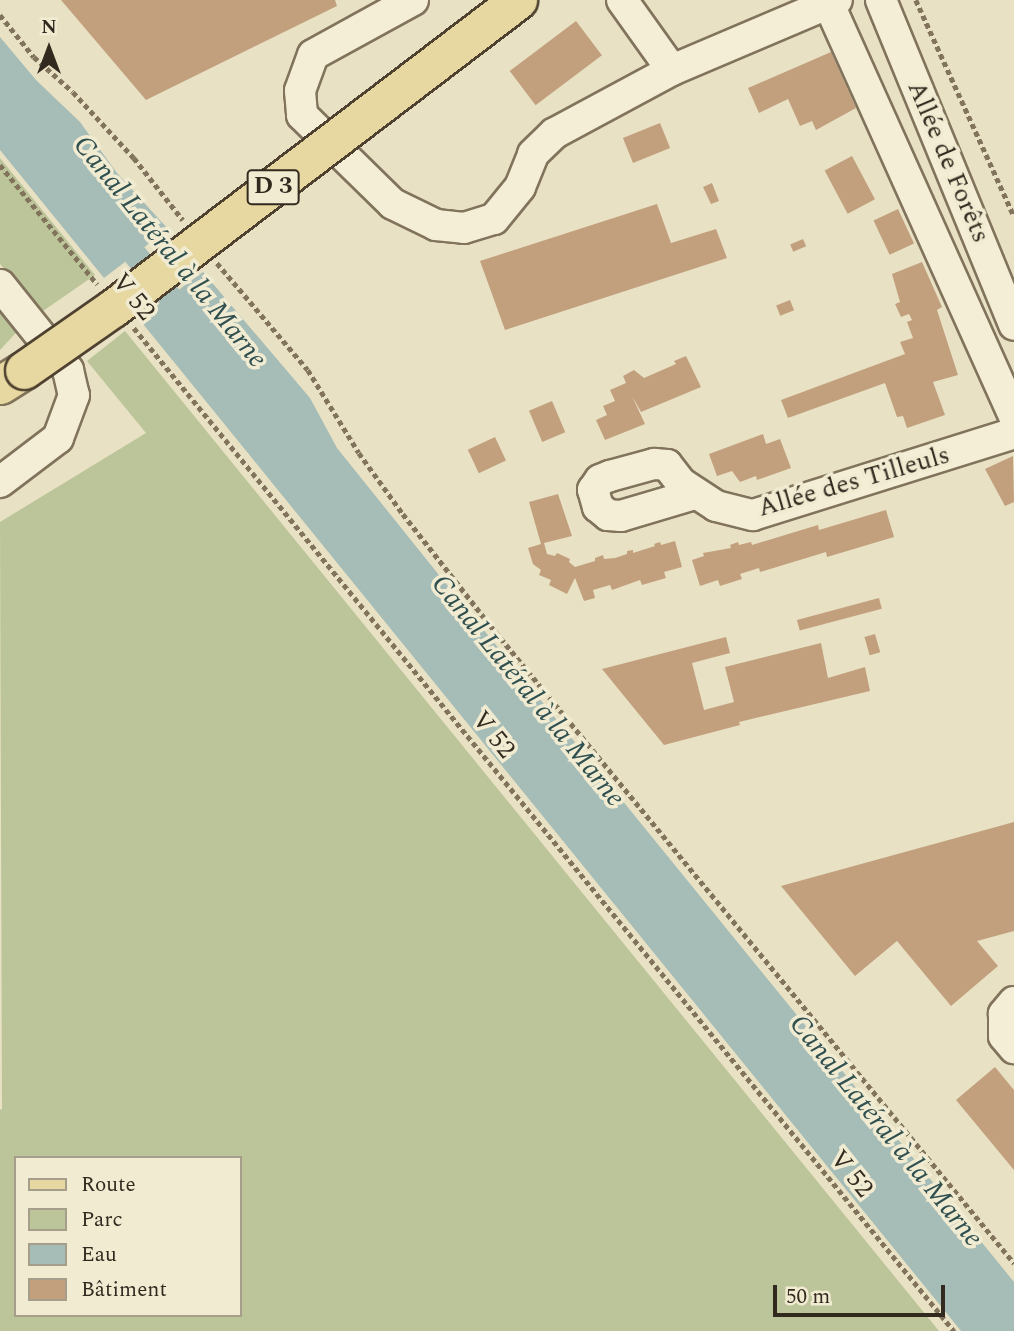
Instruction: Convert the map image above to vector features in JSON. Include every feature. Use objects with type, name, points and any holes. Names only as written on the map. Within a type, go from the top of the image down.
[{"type":"main road","name":"D 3","points":[[12,378],[124,300],[518,0]]},
{"type":"street","points":[[413,0],[313,55],[300,91],[302,115],[393,204],[436,225],[464,228],[494,219],[520,187],[533,154],[555,133],[672,70],[831,1],[893,148],[1014,416]]},
{"type":"street","points":[[622,0],[672,70]]},
{"type":"street","name":"Allée de Forêts","points":[[881,0],[1014,325]]},
{"type":"street","points":[[893,148],[935,131]]},
{"type":"street","points":[[0,285],[68,370],[74,395],[58,438],[0,482]]},
{"type":"street","points":[[967,312],[1003,296]]},
{"type":"street","name":"Allée des Tilleuls","points":[[695,494],[716,506],[753,515],[1014,433]]},
{"type":"street","points":[[1014,1002],[1004,1014],[1004,1036],[1014,1048]]},
{"type":"path","points":[[916,0],[1014,216]]},
{"type":"path","points":[[0,15],[34,57],[73,92],[134,158],[191,230]]},
{"type":"path","name":"V 52","points":[[0,165],[106,294]]},
{"type":"path","points":[[216,261],[309,370],[374,474],[490,625],[1014,1263]]},
{"type":"path","name":"V 52","points":[[132,327],[954,1331]]},
{"type":"green space","points":[[0,158],[95,275],[43,311],[0,264]]},
{"type":"green space","points":[[0,291],[26,322],[0,350]]},
{"type":"green space","points":[[125,331],[939,1331],[0,1331],[0,522],[146,433],[87,361]]},
{"type":"water","points":[[0,37],[36,80],[80,122],[117,173],[168,229],[104,278],[0,150]]},
{"type":"water","points":[[203,272],[310,398],[337,448],[1014,1282],[1014,1331],[961,1331],[139,319]]},
{"type":"building","points":[[61,0],[335,0],[337,6],[146,100]]},
{"type":"building","points":[[576,21],[602,55],[536,105],[510,71]]},
{"type":"building","points":[[831,52],[856,108],[816,130],[812,121],[800,126],[788,99],[759,113],[748,88]]},
{"type":"building","points":[[660,123],[670,148],[633,163],[623,138]]},
{"type":"building","points":[[852,156],[875,199],[848,214],[825,171]]},
{"type":"building","points":[[712,183],[719,201],[711,204],[703,187]]},
{"type":"building","points":[[657,204],[671,243],[716,229],[727,258],[505,330],[480,261]]},
{"type":"building","points":[[898,209],[914,243],[890,255],[874,220]]},
{"type":"building","points":[[803,239],[806,246],[793,252],[790,244]]},
{"type":"building","points":[[922,262],[942,307],[937,310],[958,375],[933,382],[945,415],[907,428],[903,416],[897,417],[885,383],[788,418],[781,400],[905,354],[900,342],[913,338],[907,322],[912,320],[909,314],[901,317],[895,304],[900,302],[892,274]]},
{"type":"building","points":[[790,300],[794,310],[780,316],[776,306]]},
{"type":"building","points":[[686,356],[701,387],[641,412],[632,396],[645,424],[605,440],[596,420],[607,415],[603,406],[615,401],[610,390],[626,383],[623,376],[634,370],[644,378],[676,364],[674,361]]},
{"type":"building","points":[[552,401],[565,432],[542,442],[529,411]]},
{"type":"building","points":[[763,434],[766,444],[780,439],[791,468],[757,480],[756,476],[740,482],[732,471],[717,476],[709,454]]},
{"type":"building","points":[[495,437],[506,461],[479,473],[468,450]]},
{"type":"building","points":[[1013,456],[1014,502],[1005,506],[985,469]]},
{"type":"building","points":[[558,494],[572,536],[544,543],[547,554],[555,556],[557,553],[570,559],[569,562],[575,567],[595,561],[595,558],[603,555],[604,559],[615,558],[627,554],[627,551],[633,550],[633,553],[660,542],[661,545],[675,541],[682,567],[664,572],[666,578],[642,585],[640,580],[612,590],[610,585],[593,590],[595,598],[584,601],[575,578],[567,594],[549,585],[551,580],[539,575],[541,570],[533,564],[528,548],[541,544],[529,502]]},
{"type":"building","points":[[886,510],[894,537],[827,557],[826,552],[760,572],[759,568],[740,574],[742,579],[720,586],[718,580],[700,586],[692,560],[704,556],[703,553],[731,548],[730,545],[738,542],[739,545],[751,542],[752,545],[818,525],[819,530]]},
{"type":"building","points":[[879,598],[882,609],[800,631],[797,620]]},
{"type":"building","points":[[875,634],[880,652],[870,655],[864,637]]},
{"type":"building","points":[[726,637],[730,653],[692,663],[704,710],[734,702],[725,667],[821,643],[828,678],[865,667],[870,691],[739,722],[740,725],[664,745],[602,669]]},
{"type":"building","points":[[1014,822],[1014,931],[977,941],[998,966],[951,1006],[897,941],[855,976],[781,886]]},
{"type":"building","points":[[995,1067],[1014,1090],[1014,1170],[956,1100]]},
{"type":"waterway","name":"Canal Latéral à la Marne","points":[[114,229],[191,323]]}]
